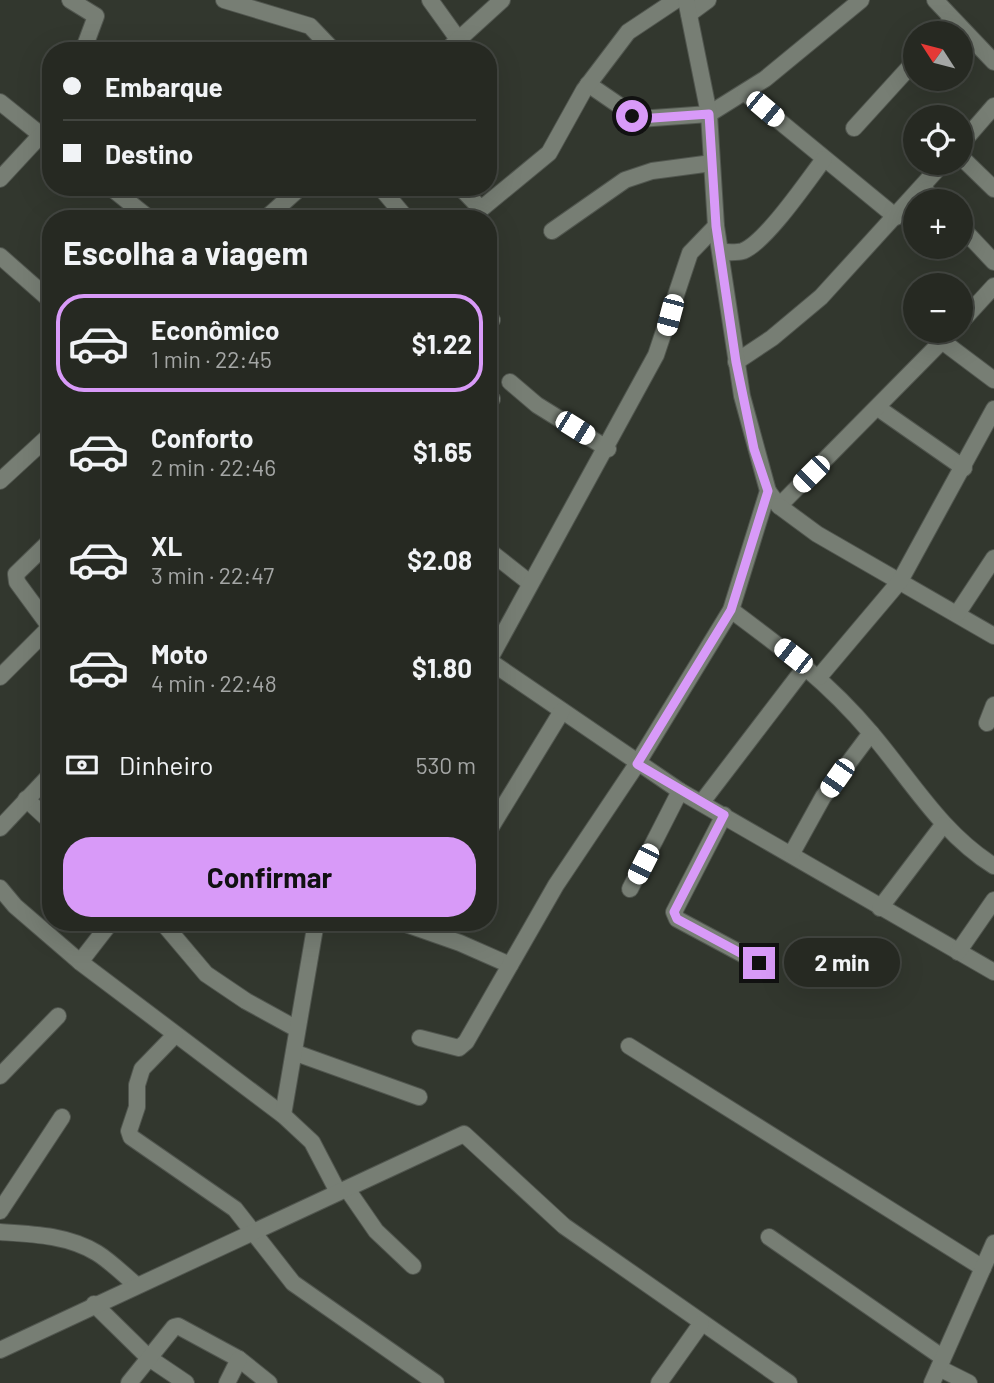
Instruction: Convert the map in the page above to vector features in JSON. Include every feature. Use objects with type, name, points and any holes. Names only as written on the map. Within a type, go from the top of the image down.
[{"type":"street","points":[[70,0],[96,16],[86,42]]},
{"type":"street","points":[[225,0],[310,26],[325,42]]},
{"type":"street","points":[[430,0],[458,39]]},
{"type":"street","points":[[455,42],[502,0]]},
{"type":"street","points":[[469,196],[481,209],[549,153],[588,84],[628,32],[676,0]]},
{"type":"street","points":[[708,0],[687,7],[709,114],[716,226],[736,362],[758,462],[768,491],[779,506],[817,534],[994,636]]},
{"type":"street","points":[[588,84],[639,119],[709,114],[745,93],[861,0]]},
{"type":"street","points":[[935,0],[994,62]]},
{"type":"street","points":[[855,128],[903,74]]},
{"type":"street","points":[[745,93],[896,217]]},
{"type":"street","points":[[0,102],[42,131]]},
{"type":"street","points":[[973,132],[992,113]]},
{"type":"street","points":[[0,179],[42,140]]},
{"type":"street","points":[[721,252],[741,252],[750,247],[792,202],[824,159]]},
{"type":"street","points":[[552,231],[625,180],[652,171],[712,163]]},
{"type":"street","points":[[973,169],[994,189]]},
{"type":"street","points":[[736,362],[772,338],[821,297],[932,175]]},
{"type":"street","points":[[121,196],[139,210]]},
{"type":"street","points":[[275,210],[291,196]]},
{"type":"street","points":[[388,196],[399,210]]},
{"type":"street","points":[[497,644],[607,449],[656,355],[690,253],[716,226]]},
{"type":"street","points":[[973,240],[994,262]]},
{"type":"street","points":[[0,256],[42,293]]},
{"type":"street","points":[[973,309],[994,286]]},
{"type":"street","points":[[779,506],[940,343]]},
{"type":"street","points":[[954,343],[994,380]]},
{"type":"street","points":[[510,382],[537,405],[607,449]]},
{"type":"street","points":[[878,408],[964,468]]},
{"type":"street","points":[[819,677],[871,619],[900,581],[994,409]]},
{"type":"street","points":[[2,476],[42,442]]},
{"type":"street","points":[[420,1038],[459,1048],[463,1045],[556,885],[637,764],[731,610],[768,491]]},
{"type":"street","points":[[42,549],[16,574],[17,582],[42,615]]},
{"type":"street","points":[[497,557],[530,583]]},
{"type":"street","points":[[957,614],[994,558]]},
{"type":"street","points":[[731,610],[819,677],[871,733],[943,825],[994,866]]},
{"type":"street","points":[[0,677],[42,634]]},
{"type":"street","points":[[702,802],[806,666]]},
{"type":"street","points":[[497,667],[680,791],[792,853],[880,908],[994,972]]},
{"type":"street","points":[[987,723],[994,705]]},
{"type":"street","points":[[497,817],[562,711]]},
{"type":"street","points":[[792,853],[823,797],[871,733]]},
{"type":"street","points":[[0,828],[42,783]]},
{"type":"street","points":[[630,889],[680,791]]},
{"type":"street","points":[[26,799],[42,814]]},
{"type":"street","points":[[724,815],[674,912],[677,919],[759,963]]},
{"type":"street","points":[[880,908],[943,825]]},
{"type":"street","points":[[0,888],[15,906],[42,929]]},
{"type":"street","points":[[958,952],[994,900]]},
{"type":"street","points":[[44,931],[80,962],[283,1115],[312,1142],[343,1190],[376,1231],[413,1266]]},
{"type":"street","points":[[80,962],[104,931]]},
{"type":"street","points":[[170,931],[206,974],[246,1001],[297,1029]]},
{"type":"street","points":[[283,1115],[296,1053],[297,1029],[314,931]]},
{"type":"street","points":[[440,931],[510,965]]},
{"type":"street","points":[[0,1076],[58,1016]]},
{"type":"street","points":[[175,1035],[142,1069],[129,1134],[235,1209],[293,1283],[426,1380]]},
{"type":"street","points":[[629,1046],[990,1255],[938,1369]]},
{"type":"street","points":[[296,1053],[419,1097]]},
{"type":"street","points":[[0,1211],[62,1117]]},
{"type":"street","points":[[0,1350],[135,1284],[464,1133],[564,1226],[789,1383]]},
{"type":"street","points":[[0,1232],[47,1236],[72,1242],[96,1253],[135,1284]]},
{"type":"street","points":[[769,1237],[938,1369],[969,1383]]},
{"type":"street","points":[[94,1304],[149,1358],[186,1383]]},
{"type":"street","points":[[659,1383],[701,1324]]},
{"type":"street","points":[[129,1383],[174,1327],[178,1326],[239,1359],[269,1383]]},
{"type":"street","points":[[227,1383],[239,1359]]},
{"type":"route","points":[[632,116],[639,119],[709,114],[716,226],[736,362],[754,449],[768,491],[740,573],[731,610],[637,764],[724,815],[674,912],[677,919],[759,963]]}]
